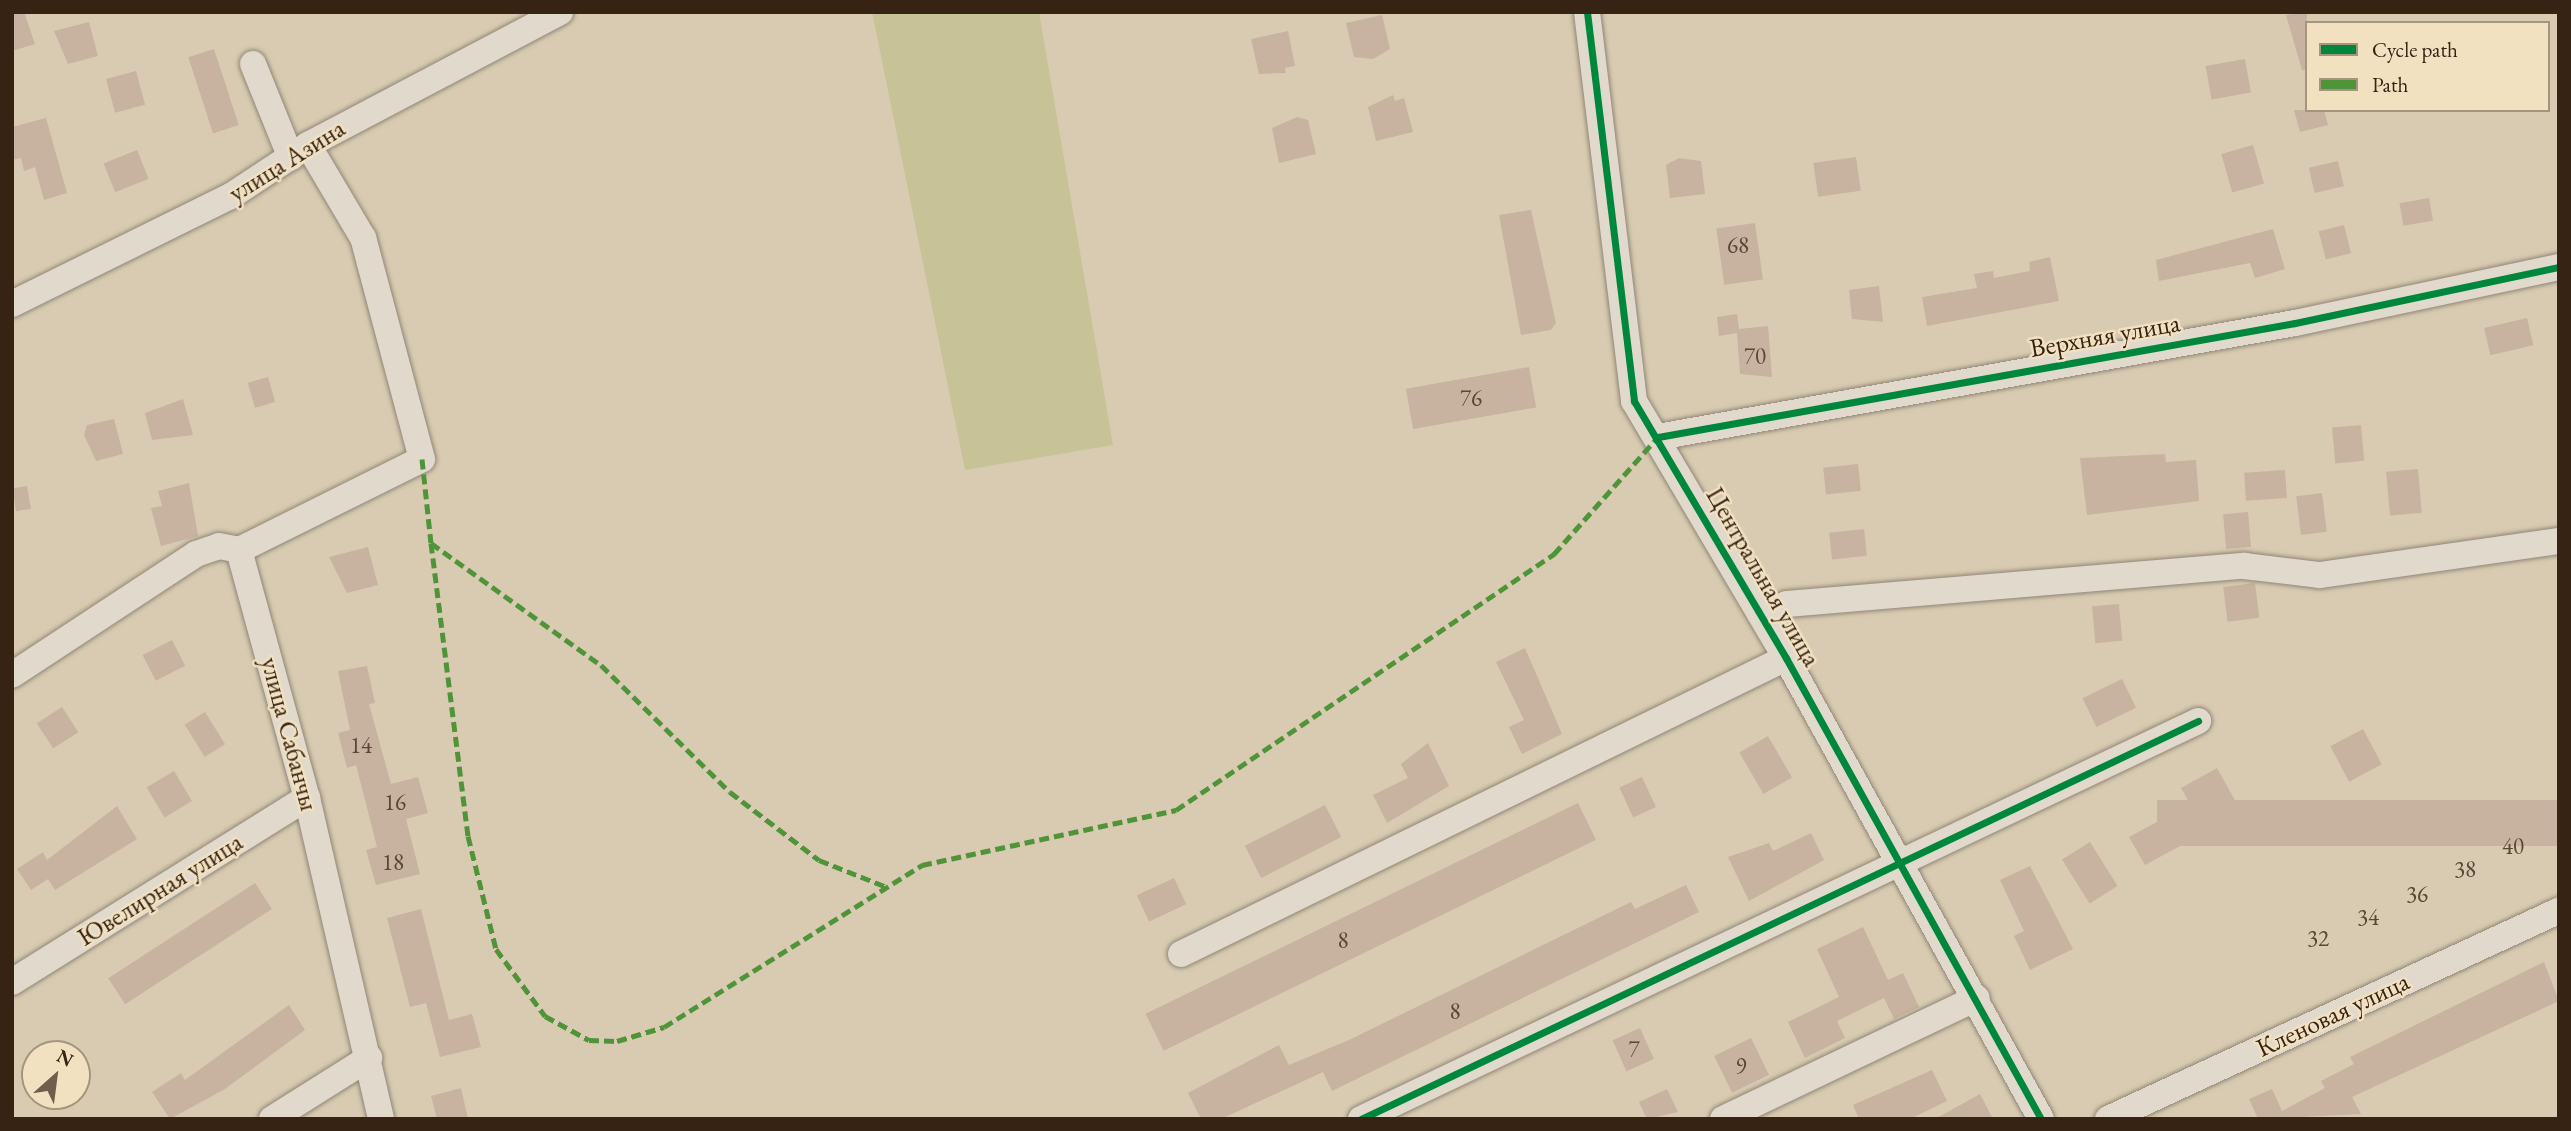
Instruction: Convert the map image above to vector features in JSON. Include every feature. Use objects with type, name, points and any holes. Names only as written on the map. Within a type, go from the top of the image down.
[{"type":"street","name":"улица Азина","points":[[12,304],[231,196],[299,151],[560,12]]},
{"type":"street","name":"Центральная улица","points":[[1587,12],[1634,401],[1658,437],[1786,658],[1977,998],[2041,1119]]},
{"type":"street","points":[[12,675],[196,554],[219,546],[239,550],[422,458],[363,238],[299,151],[253,64]]},
{"type":"street","name":"Верхняя улица","points":[[1658,437],[2295,323],[2559,267]]},
{"type":"street","points":[[1760,614],[1787,604],[2244,566],[2320,575],[2559,541]]},
{"type":"street","name":"улица Сабанчы","points":[[239,550],[307,798],[381,1119]]},
{"type":"street","points":[[1181,954],[1786,658]]},
{"type":"street","points":[[1361,1119],[2198,721]]},
{"type":"street","name":"Ювелирная улица","points":[[12,982],[307,798]]},
{"type":"street","name":"Кленовая улица","points":[[2108,1119],[2559,911]]},
{"type":"street","points":[[1723,1119],[1977,998]]},
{"type":"street","points":[[272,1119],[369,1059]]},
{"type":"shaded area","points":[[872,12],[1039,12],[1113,445],[965,470]]},
{"type":"building","points":[[12,12],[24,12],[35,44],[12,51]]},
{"type":"building","points":[[2307,12],[2305,70],[2302,70],[2286,15]]},
{"type":"building","points":[[1382,15],[1390,49],[1373,59],[1354,57],[1346,23]]},
{"type":"building","points":[[89,22],[98,56],[68,64],[54,31]]},
{"type":"building","points":[[1288,31],[1295,66],[1285,68],[1286,73],[1259,74],[1251,39]]},
{"type":"building","points":[[214,49],[239,125],[213,133],[188,57]]},
{"type":"building","points":[[2245,59],[2251,92],[2212,99],[2206,66]]},
{"type":"building","points":[[136,71],[145,105],[115,113],[106,79]]},
{"type":"building","points":[[1393,95],[1395,101],[1404,98],[1413,132],[1376,141],[1368,107]]},
{"type":"building","points":[[2294,110],[2325,112],[2328,125],[2300,132]]},
{"type":"building","points":[[1297,117],[1308,120],[1316,154],[1279,163],[1272,128]]},
{"type":"building","points":[[46,118],[67,193],[44,200],[35,167],[24,171],[21,158],[12,160],[12,127]]},
{"type":"building","points":[[2253,145],[2264,183],[2232,193],[2221,154]]},
{"type":"building","points":[[137,150],[149,179],[115,192],[104,163]]},
{"type":"building","points":[[1856,157],[1861,191],[1818,197],[1813,163]]},
{"type":"building","points":[[1679,158],[1701,161],[1705,194],[1670,198],[1666,165]]},
{"type":"building","points":[[2338,161],[2344,186],[2315,193],[2309,168]]},
{"type":"building","points":[[2429,198],[2433,221],[2403,226],[2399,203]]},
{"type":"building","points":[[1531,210],[1556,323],[1551,330],[1521,335],[1499,215]]},
{"type":"building","points":[[1755,223],[1763,279],[1724,285],[1716,228]]},
{"type":"building","points":[[2344,225],[2351,253],[2326,259],[2319,231]]},
{"type":"building","points":[[2273,229],[2285,269],[2255,278],[2250,263],[2159,281],[2156,260]]},
{"type":"building","points":[[2050,257],[2059,301],[1927,326],[1922,297],[1977,288],[1974,274],[1993,271],[1994,278],[2030,271],[2029,262]]},
{"type":"building","points":[[1879,286],[1883,322],[1852,319],[1849,290]]},
{"type":"building","points":[[1737,314],[1739,329],[1768,326],[1772,377],[1740,374],[1737,333],[1719,336],[1717,317]]},
{"type":"building","points":[[2527,318],[2533,345],[2490,355],[2484,328]]},
{"type":"building","points":[[1529,367],[1536,407],[1413,429],[1406,389]]},
{"type":"building","points":[[268,377],[275,402],[255,408],[248,383]]},
{"type":"building","points":[[183,399],[193,435],[152,440],[145,413]]},
{"type":"building","points":[[114,419],[123,454],[96,461],[84,435],[87,425]]},
{"type":"building","points":[[2361,425],[2364,461],[2335,463],[2332,428]]},
{"type":"building","points":[[2165,454],[2166,462],[2196,460],[2199,501],[2087,515],[2080,458]]},
{"type":"building","points":[[1858,464],[1861,491],[1826,495],[1823,468]]},
{"type":"building","points":[[2418,469],[2422,513],[2390,516],[2386,472]]},
{"type":"building","points":[[2285,470],[2287,498],[2246,501],[2244,473]]},
{"type":"building","points":[[189,483],[198,536],[161,546],[151,508],[162,506],[158,491]]},
{"type":"building","points":[[27,486],[31,509],[16,511],[12,489]]},
{"type":"building","points":[[2322,493],[2327,532],[2301,535],[2296,496]]},
{"type":"building","points":[[2248,512],[2251,547],[2226,549],[2223,514]]},
{"type":"building","points":[[1864,529],[1867,556],[1832,560],[1829,533]]},
{"type":"building","points":[[368,547],[378,585],[347,593],[329,557]]},
{"type":"building","points":[[2255,583],[2259,618],[2228,622],[2223,587]]},
{"type":"building","points":[[2119,604],[2122,641],[2095,643],[2092,606]]},
{"type":"building","points":[[172,640],[185,666],[156,681],[143,655]]},
{"type":"building","points":[[1525,648],[1562,734],[1522,754],[1509,727],[1524,720],[1496,662]]},
{"type":"building","points":[[367,666],[375,703],[369,704],[391,784],[418,777],[428,813],[406,819],[420,874],[376,885],[366,850],[377,847],[356,765],[347,768],[338,733],[350,730],[338,671]]},
{"type":"building","points":[[2122,679],[2136,708],[2096,727],[2082,698]]},
{"type":"building","points":[[62,707],[78,732],[53,748],[37,723]]},
{"type":"building","points":[[205,712],[225,744],[205,757],[185,725]]},
{"type":"building","points":[[2363,729],[2382,764],[2349,782],[2330,746]]},
{"type":"building","points":[[1768,736],[1792,778],[1763,794],[1739,753]]},
{"type":"building","points":[[1428,743],[1449,786],[1387,823],[1373,795],[1408,778],[1401,764]]},
{"type":"building","points":[[2217,768],[2236,802],[2174,836],[2180,846],[2145,865],[2129,837],[2190,804],[2181,788]]},
{"type":"building","points":[[174,771],[192,801],[165,817],[147,787]]},
{"type":"building","points":[[1642,777],[1656,807],[1633,817],[1619,788]]},
{"type":"building","points":[[2157,800],[2559,800],[2559,846],[2157,846]]},
{"type":"building","points":[[1578,803],[1596,840],[1164,1051],[1146,1014]]},
{"type":"building","points":[[1325,805],[1341,837],[1261,878],[1245,846]]},
{"type":"building","points":[[117,806],[137,839],[55,890],[48,879],[31,890],[17,869],[43,852],[47,860]]},
{"type":"building","points":[[1811,833],[1824,860],[1749,901],[1728,857],[1769,843],[1773,851]]},
{"type":"building","points":[[2090,842],[2118,886],[2090,904],[2062,859]]},
{"type":"building","points":[[2030,866],[2073,949],[2030,970],[2014,936],[2024,931],[2000,880]]},
{"type":"building","points":[[1174,878],[1186,904],[1149,922],[1137,895]]},
{"type":"building","points":[[255,883],[272,909],[125,1004],[108,978]]},
{"type":"building","points":[[1686,885],[1699,912],[1332,1091],[1323,1072],[1221,1119],[1201,1119],[1188,1093],[1279,1045],[1289,1065],[1349,1040],[1631,902],[1635,909]]},
{"type":"building","points":[[421,909],[449,1020],[472,1014],[481,1047],[440,1057],[426,1003],[410,1007],[387,918]]},
{"type":"building","points":[[1863,927],[1888,980],[1903,973],[1919,1007],[1894,1019],[1884,998],[1837,1021],[1845,1038],[1805,1058],[1788,1022],[1839,997],[1817,949]]},
{"type":"building","points":[[2544,962],[2559,1001],[2352,1097],[2361,1114],[2258,1119],[2249,1099],[2272,1089],[2282,1111],[2325,1088],[2321,1081],[2354,1064],[2350,1057]]},
{"type":"building","points":[[289,1005],[305,1030],[225,1089],[170,1119],[152,1092],[181,1073],[185,1080]]},
{"type":"building","points":[[1640,1028],[1654,1059],[1626,1071],[1613,1040]]},
{"type":"building","points":[[1751,1038],[1769,1075],[1732,1093],[1714,1056]]},
{"type":"building","points":[[1932,1070],[1947,1101],[1910,1119],[1859,1119],[1853,1105]]},
{"type":"building","points":[[461,1088],[468,1119],[437,1119],[431,1096]]},
{"type":"building","points":[[1667,1089],[1678,1112],[1647,1119],[1639,1102]]},
{"type":"building","points":[[1980,1094],[1993,1119],[1935,1119]]},
{"type":"marked path","points":[[431,543],[468,836],[496,949],[545,1016],[589,1040],[617,1041],[664,1027],[922,865],[1176,810],[1554,554],[1658,437]]},
{"type":"marked path","points":[[422,459],[431,543],[601,665],[730,792],[819,860],[887,887]]},
{"type":"cycle path","points":[[1587,12],[1634,401],[1786,658],[2041,1119]]},
{"type":"cycle path","points":[[1658,437],[2295,323],[2559,267]]},
{"type":"cycle path","points":[[1361,1119],[2198,721]]}]
